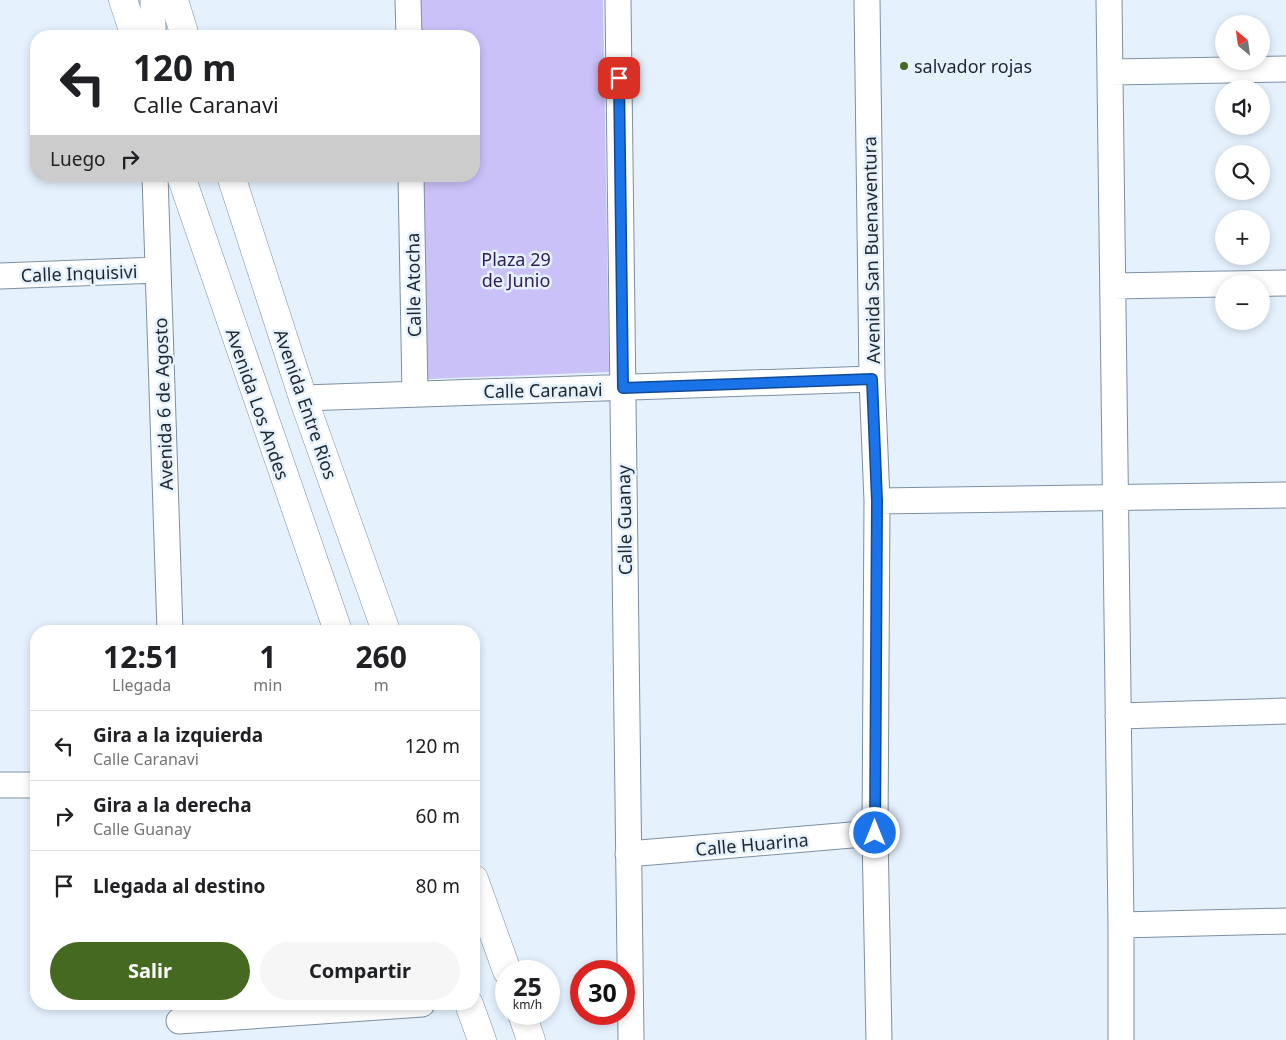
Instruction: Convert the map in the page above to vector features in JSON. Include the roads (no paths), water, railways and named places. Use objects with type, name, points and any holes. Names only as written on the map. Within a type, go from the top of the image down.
[{"type":"street","points":[[123,0],[133,30]]},
{"type":"street","points":[[153,0],[153,30]]},
{"type":"street","points":[[174,0],[183,30]]},
{"type":"street","points":[[408,0],[409,30]]},
{"type":"street","name":"Calle Guanay","points":[[618,0],[630,1040]]},
{"type":"street","name":"Avenida San Buenaventura","points":[[867,0],[872,379],[877,501],[875,833],[878,1040]]},
{"type":"street","points":[[1110,0],[1121,925],[1120,1040]]},
{"type":"street","points":[[1111,72],[1286,69]]},
{"type":"street","name":"Avenida 6 de Agosto","points":[[155,182],[170,625]]},
{"type":"street","name":"Avenida Los Andes","points":[[182,182],[336,625]]},
{"type":"street","name":"Avenida Entre Rios","points":[[233,182],[303,398],[384,625]]},
{"type":"street","name":"Calle Atocha","points":[[411,182],[415,393]]},
{"type":"street","name":"Calle Inquisivi","points":[[0,276],[158,270]]},
{"type":"street","points":[[1270,283],[1286,283]]},
{"type":"street","points":[[1113,286],[1215,284]]},
{"type":"street","name":"Calle Caranavi","points":[[303,398],[872,379]]},
{"type":"street","points":[[877,501],[1286,495]]},
{"type":"street","points":[[1118,716],[1286,711]]},
{"type":"street","points":[[0,785],[30,784]]},
{"type":"street","name":"Calle Huarina","points":[[628,854],[875,833]]},
{"type":"street","points":[[480,895],[503,960]]},
{"type":"street","points":[[1121,925],[1286,921]]},
{"type":"street","points":[[179,1022],[341,1010]]},
{"type":"street","points":[[470,1010],[482,1040]]},
{"type":"street","points":[[526,1025],[531,1040]]},
{"type":"place","name":"salvador rojas","points":[[904,66]]},
{"type":"park label","name":"Plaza 29 de Junio","points":[[516,269]]}]
